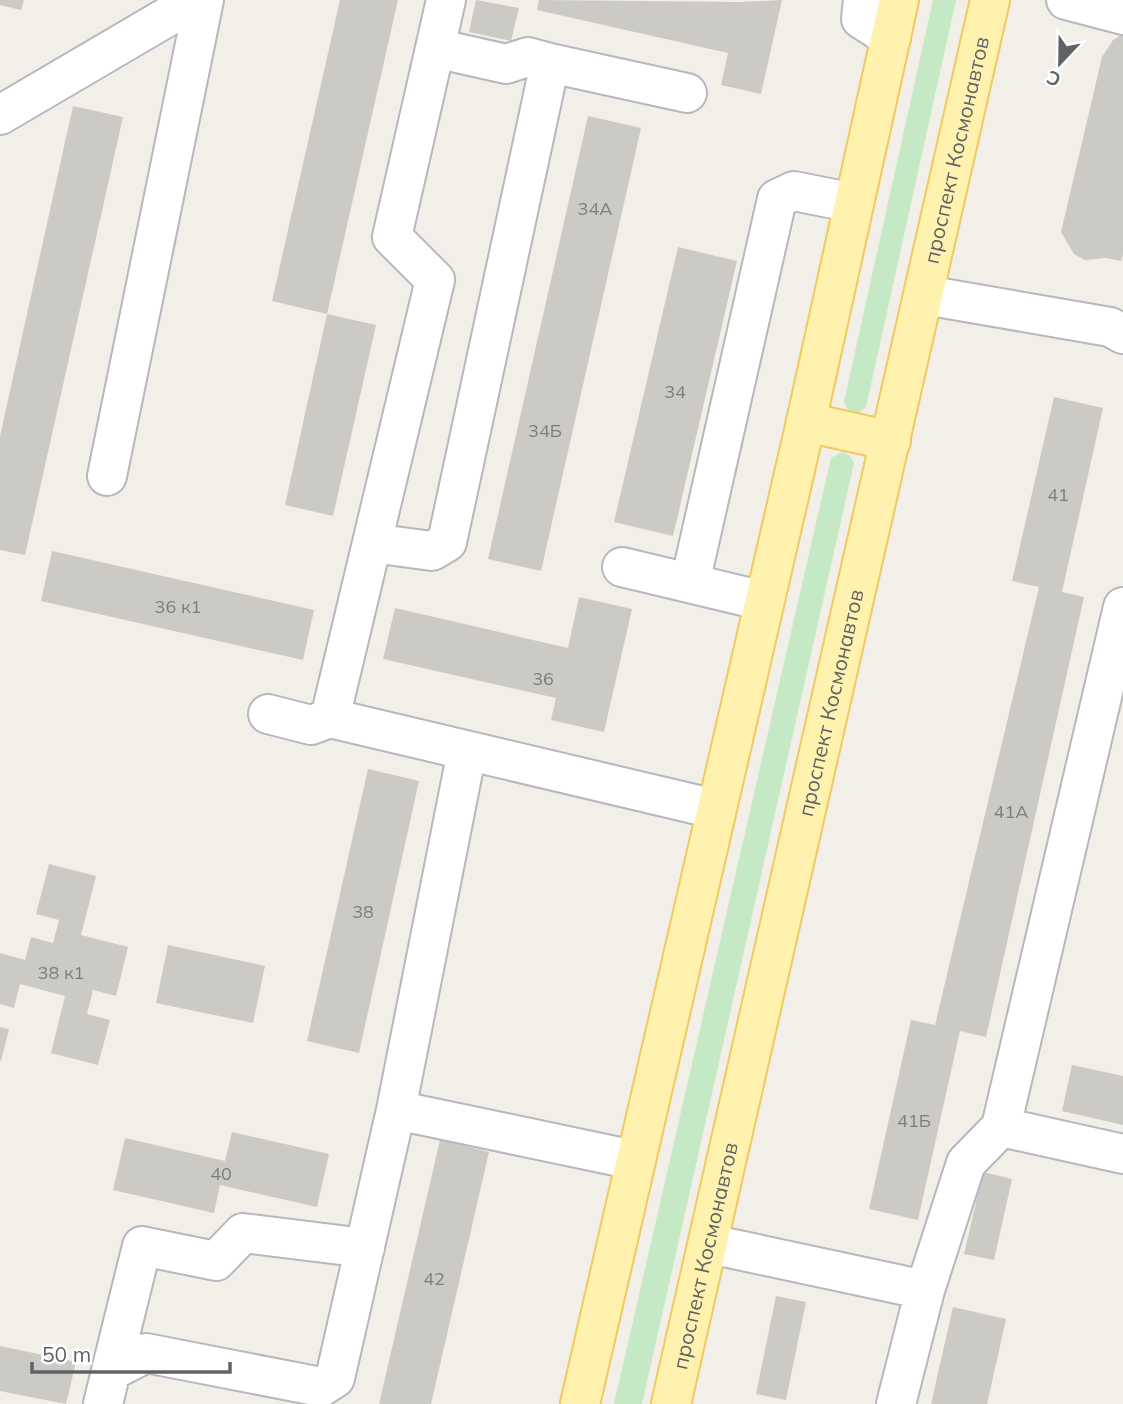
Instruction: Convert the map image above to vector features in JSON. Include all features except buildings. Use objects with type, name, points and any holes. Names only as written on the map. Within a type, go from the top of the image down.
[{"type":"main road","points":[[580,1404],[806,422],[899,0]]},
{"type":"main road","name":"проспект Космонавтов","points":[[671,1404],[710,1244],[990,0]]},
{"type":"main road","points":[[806,422],[891,440]]},
{"type":"lane","points":[[0,115],[196,0]]},
{"type":"lane","points":[[107,476],[204,0]]},
{"type":"lane","points":[[330,718],[435,280],[392,237],[446,0]]},
{"type":"lane","points":[[863,0],[861,19],[891,38]]},
{"type":"lane","points":[[435,48],[506,64],[528,57],[687,93]]},
{"type":"lane","points":[[372,543],[432,551],[447,542],[550,63]]},
{"type":"lane","points":[[690,583],[777,199],[794,191],[854,203]]},
{"type":"lane","points":[[925,295],[1110,327],[1123,334]]},
{"type":"lane","points":[[622,567],[764,601]]},
{"type":"lane","points":[[896,1404],[925,1290],[967,1163],[1000,1127],[1123,607]]},
{"type":"lane","points":[[268,715],[311,725],[330,718],[715,809]]},
{"type":"lane","points":[[107,1388],[146,1353],[321,1387],[335,1378],[396,1111],[467,751]]},
{"type":"lane","points":[[396,1111],[634,1160]]},
{"type":"lane","points":[[1000,1127],[1123,1154]]},
{"type":"lane","points":[[107,1388],[142,1247],[216,1261],[243,1233],[365,1248]]},
{"type":"lane","points":[[710,1244],[925,1290]]},
{"type":"green space","points":[[933,0],[956,0],[866,407],[857,414],[849,412],[844,402]]},
{"type":"green space","points":[[842,452],[850,456],[854,463],[642,1404],[614,1404],[831,458]]}]
